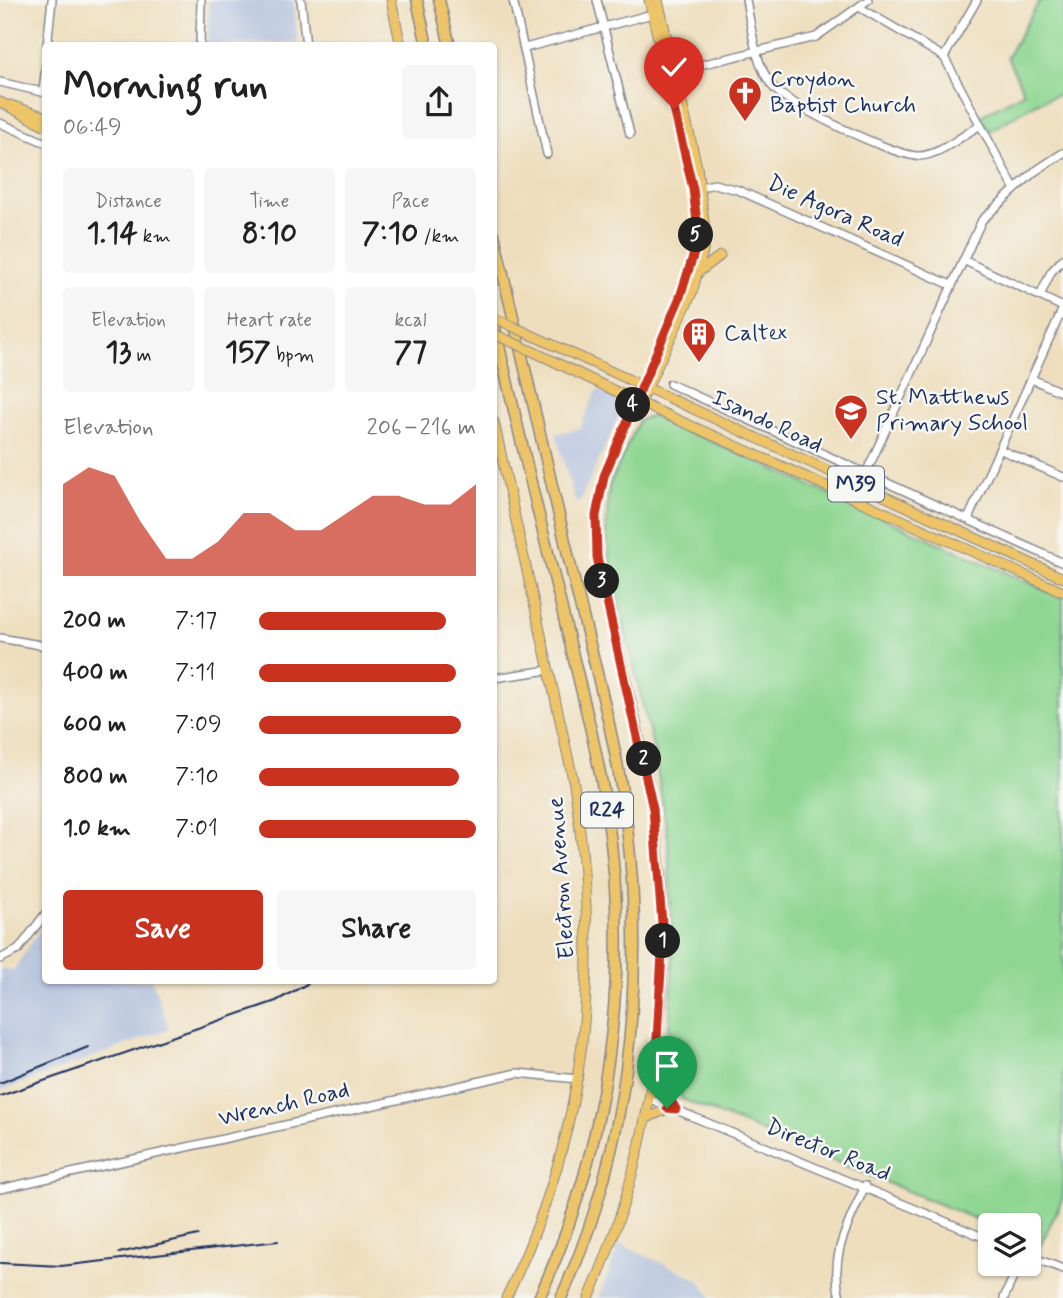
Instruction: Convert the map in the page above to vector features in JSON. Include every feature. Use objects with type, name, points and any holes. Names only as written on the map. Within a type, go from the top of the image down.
[{"type":"highway","points":[[417,0],[426,42]]},
{"type":"highway","points":[[439,0],[449,42]]},
{"type":"highway","name":"R24","points":[[497,248],[618,769],[633,882],[632,1024],[622,1093],[605,1172],[561,1298]]},
{"type":"highway","name":"R24","points":[[497,334],[602,780],[615,884],[614,1001],[604,1086],[576,1200],[539,1298]]},
{"type":"main road","points":[[391,0],[400,42]]},
{"type":"main road","points":[[589,1298],[619,1217],[650,1099],[663,954],[659,853],[644,760],[596,540],[600,489],[629,420],[699,272],[705,229],[656,13],[649,0]]},
{"type":"main road","points":[[656,13],[658,0]]},
{"type":"main road","points":[[2,103],[42,116]]},
{"type":"main road","points":[[2,103],[42,124]]},
{"type":"main road","points":[[645,386],[691,264],[697,222],[697,188]]},
{"type":"main road","points":[[699,272],[720,256]]},
{"type":"main road","name":"Isando Road","points":[[497,322],[526,332],[1063,578]]},
{"type":"main road","name":"Isando Road","points":[[497,337],[1063,592]]},
{"type":"main road","name":"Electron Avenue","points":[[497,451],[574,784],[587,888],[589,935],[587,1001],[578,1079],[556,1168],[526,1254],[506,1298]]},
{"type":"main road","points":[[645,1119],[673,1108],[662,1086],[656,1055]]},
{"type":"street","points":[[47,42],[52,0]]},
{"type":"street","points":[[200,42],[201,0]]},
{"type":"street","points":[[301,0],[306,42]]},
{"type":"street","points":[[513,0],[547,154]]},
{"type":"street","points":[[597,0],[630,134]]},
{"type":"street","points":[[746,0],[757,51],[771,85],[792,103],[899,152],[922,156],[980,125]]},
{"type":"street","points":[[670,73],[816,37],[868,0]]},
{"type":"street","points":[[944,57],[977,0]]},
{"type":"street","points":[[859,7],[944,57],[1014,188]]},
{"type":"street","points":[[524,48],[656,13]]},
{"type":"street","points":[[0,82],[42,92]]},
{"type":"street","points":[[0,123],[42,141]]},
{"type":"street","points":[[866,473],[985,214],[1014,188],[1063,153]]},
{"type":"street","name":"Die Agora Road","points":[[697,188],[713,184],[738,190],[951,285]]},
{"type":"street","points":[[1040,296],[1051,272],[1063,259]]},
{"type":"street","points":[[963,260],[1063,308],[968,519]]},
{"type":"street","points":[[1032,379],[1063,393]]},
{"type":"street","name":"Isando Road","points":[[670,384],[1063,563]]},
{"type":"street","points":[[1001,450],[1063,477]]},
{"type":"street","points":[[0,638],[42,645]]},
{"type":"street","points":[[497,678],[549,670]]},
{"type":"street","points":[[0,960],[18,950],[42,918]]},
{"type":"street","name":"Wrench Road","points":[[0,1189],[517,1073],[578,1079]]},
{"type":"street","name":"Director Road","points":[[650,1099],[978,1235]]},
{"type":"street","points":[[840,1298],[836,1276],[837,1252],[865,1186]]},
{"type":"street","points":[[1041,1261],[1063,1269]]},
{"type":"street","points":[[1004,1298],[1013,1276]]},
{"type":"shaded area","points":[[209,0],[293,0],[298,42],[208,42]]},
{"type":"shaded area","points":[[597,390],[615,398],[621,411],[580,502],[575,502],[556,434],[580,428]]},
{"type":"shaded area","points":[[42,927],[42,984],[153,984],[169,1029],[0,1091],[0,968],[13,971]]},
{"type":"shaded area","points":[[619,1244],[698,1279],[712,1298],[599,1298]]},
{"type":"green space","points":[[1040,0],[1063,0],[1063,93],[1036,103],[990,131],[981,116],[1024,92],[1007,57]]},
{"type":"green space","points":[[654,416],[1063,598],[1063,1198],[1041,1244],[1041,1213],[978,1213],[978,1220],[682,1099],[668,1044],[673,962],[668,838],[654,751],[614,584],[606,531],[609,486],[639,420]]},
{"type":"waterway","points":[[1063,62],[1063,80]]},
{"type":"railway","points":[[0,1096],[276,1001],[307,984]]},
{"type":"railway","points":[[0,1083],[88,1047]]},
{"type":"railway","points":[[119,1253],[198,1235]]},
{"type":"railway","points":[[0,1263],[61,1266],[278,1241]]},
{"type":"place","name":"Croydon Baptist Church","points":[[745,123]]},
{"type":"place","name":"Caltex","points":[[699,364]]},
{"type":"place","name":"St. Matthews Primary School","points":[[851,441]]},
{"type":"route","points":[[667,1108],[676,1109],[662,1086],[656,1055],[663,936],[655,820],[644,760],[597,557],[595,527],[597,503],[604,476],[629,420],[640,384],[680,297],[695,250],[697,222],[693,189],[674,109]]}]
